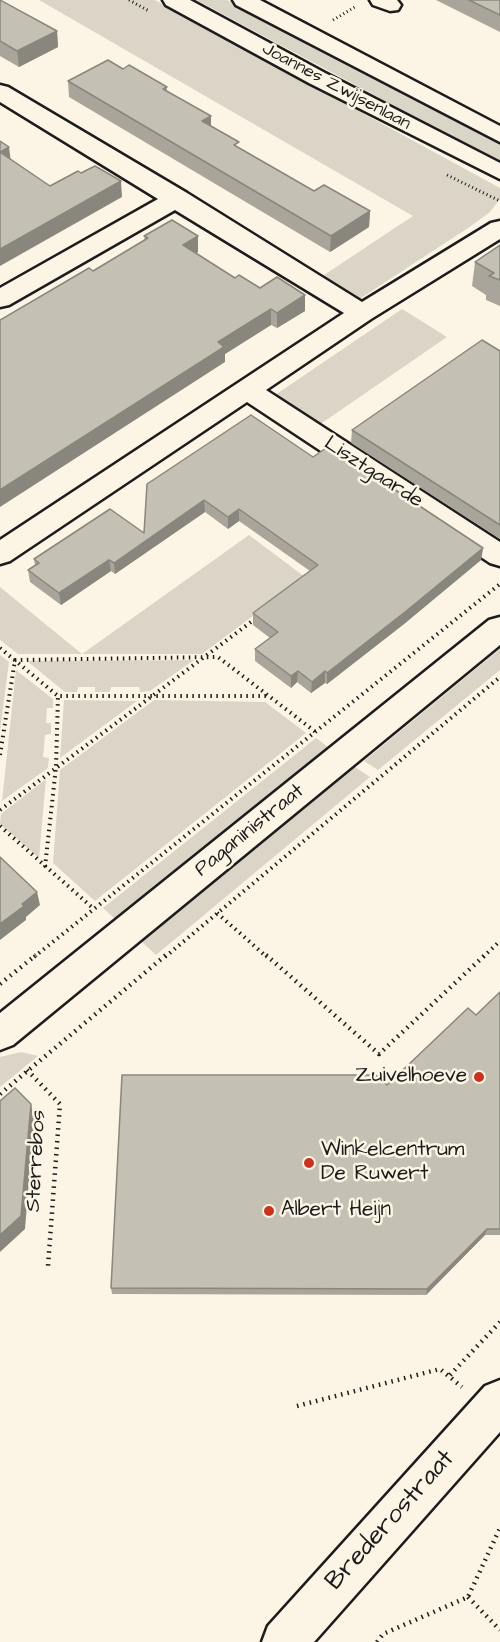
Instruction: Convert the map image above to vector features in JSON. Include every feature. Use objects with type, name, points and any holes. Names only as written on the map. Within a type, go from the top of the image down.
[{"type":"street","name":"Joannes Zwijsenlaan","points":[[174,0],[316,78],[500,172]]},
{"type":"street","name":"Joannes Zwijsenlaan","points":[[244,0],[500,135]]},
{"type":"street","points":[[3,98],[178,198],[362,313]]},
{"type":"street","points":[[0,300],[178,198]]},
{"type":"street","points":[[0,554],[362,313],[500,228]]},
{"type":"street","name":"Lisztgaarde","points":[[247,390],[500,556]]},
{"type":"street","name":"Paganinistraat","points":[[0,1034],[500,628]]},
{"type":"street","name":"Brederostraat","points":[[284,1642],[494,1407]]},
{"type":"path","points":[[334,19],[377,3]]},
{"type":"path","points":[[0,984],[499,586]]},
{"type":"path","points":[[0,810],[56,766],[154,697],[263,614]]},
{"type":"path","points":[[0,648],[58,696],[270,696]]},
{"type":"path","points":[[15,660],[218,657],[378,778]]},
{"type":"path","points":[[0,755],[15,660]]},
{"type":"path","name":"Paganinistraat","points":[[0,1094],[500,677]]},
{"type":"path","points":[[45,867],[56,766],[58,696]]},
{"type":"path","points":[[0,826],[156,963]]},
{"type":"path","points":[[217,913],[379,1054],[500,941]]},
{"type":"path","name":"Sterrebos","points":[[27,1070],[60,1104],[48,1266]]},
{"type":"path","points":[[450,1375],[500,1322]]},
{"type":"path","points":[[297,1406],[440,1369],[494,1407]]},
{"type":"path","points":[[377,1642],[383,1634],[468,1598],[500,1528]]},
{"type":"path","points":[[468,1598],[500,1630]]},
{"type":"shaded area","points":[[39,0],[155,0],[500,188],[500,199],[490,212],[471,226],[358,300],[321,277],[413,216]]},
{"type":"shaded area","points":[[196,0],[227,0],[500,144],[500,162]]},
{"type":"shaded area","points":[[402,309],[447,337],[322,423],[317,424],[272,397]]},
{"type":"shaded area","points":[[249,535],[305,577],[202,654],[82,654]]},
{"type":"shaded area","points":[[0,587],[82,654],[18,654],[0,640]]},
{"type":"shaded area","points":[[500,649],[500,670],[378,770],[364,761]]},
{"type":"shaded area","points":[[0,655],[9,662],[0,731]]},
{"type":"shaded area","points":[[194,660],[150,691],[140,692],[139,687],[111,687],[110,692],[95,692],[95,687],[78,687],[77,692],[65,692],[27,661]]},
{"type":"shaded area","points":[[16,670],[53,699],[53,708],[47,708],[46,723],[51,723],[51,734],[45,735],[43,757],[49,758],[48,768],[2,801]]},
{"type":"shaded area","points":[[64,700],[137,701],[60,758]]},
{"type":"shaded area","points":[[154,700],[265,702],[306,733],[95,901],[53,863],[60,770]]},
{"type":"shaded area","points":[[316,738],[328,747],[115,919],[103,908]]},
{"type":"shaded area","points":[[355,767],[370,777],[156,955],[141,941]]},
{"type":"shaded area","points":[[46,779],[39,858],[0,824],[1,814]]},
{"type":"shaded area","points":[[21,1052],[38,1056],[0,1087],[0,1057]]},
{"type":"building","points":[[0,0],[57,31],[17,51],[0,41]]},
{"type":"building","points":[[469,0],[500,0],[500,15]]},
{"type":"building","points":[[108,60],[123,69],[129,65],[167,87],[163,89],[211,116],[202,121],[239,142],[234,145],[314,191],[324,185],[370,211],[331,236],[68,81]]},
{"type":"building","points":[[0,141],[9,147],[0,152]]},
{"type":"building","points":[[0,152],[50,186],[78,171],[81,173],[95,166],[121,181],[0,249]]},
{"type":"building","points":[[172,220],[198,236],[183,245],[235,278],[239,275],[260,288],[277,277],[305,295],[277,313],[271,309],[218,342],[224,347],[0,490],[0,320],[89,268],[93,271],[148,238],[144,236]]},
{"type":"building","points":[[500,245],[500,280],[489,276],[494,273],[475,262]]},
{"type":"building","points":[[482,340],[500,351],[500,525],[352,430]]},
{"type":"building","points":[[251,415],[313,457],[329,446],[483,548],[405,612],[327,673],[325,671],[312,682],[298,671],[291,676],[255,649],[278,632],[253,613],[318,565],[239,509],[228,517],[204,500],[114,563],[109,560],[59,593],[28,570],[39,563],[34,559],[110,509],[144,533],[147,484]]},
{"type":"building","points":[[0,857],[37,892],[22,904],[24,906],[0,924]]},
{"type":"building","name":"Winkelcentrum De Ruwert","points":[[500,992],[500,1229],[487,1229],[427,1289],[111,1288],[122,1075],[376,1075],[387,1085],[468,1008],[476,1015]]},
{"type":"building","points":[[15,1088],[31,1104],[21,1216],[0,1235],[0,1101]]},
{"type":"place","name":"Zuivelhoeve","points":[[479,1077]]},
{"type":"place","name":"Winkelcentrum De Ruwert","points":[[309,1163]]},
{"type":"place","name":"Albert Heijn","points":[[269,1211]]}]
